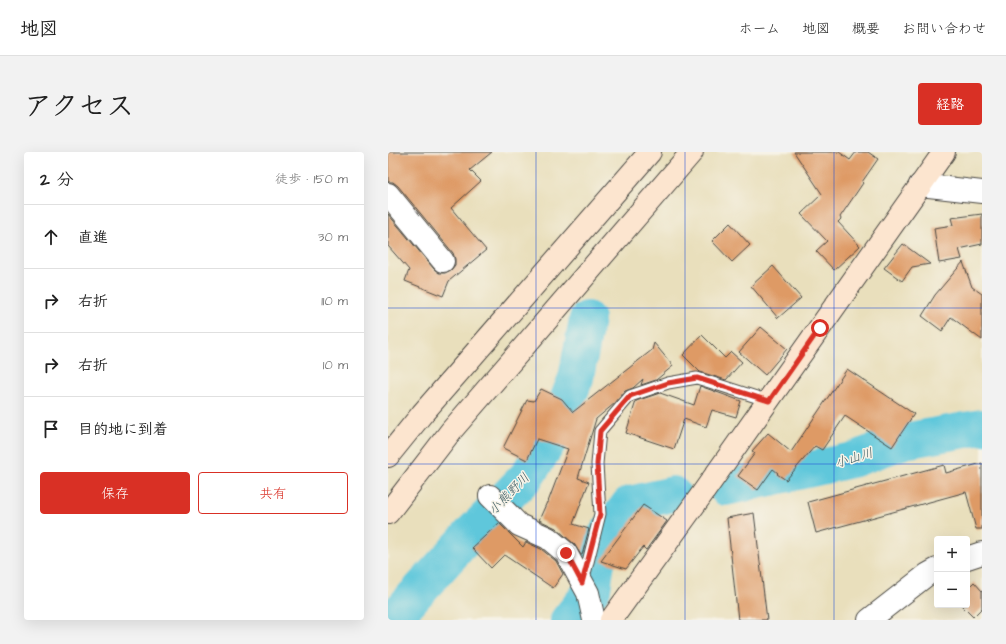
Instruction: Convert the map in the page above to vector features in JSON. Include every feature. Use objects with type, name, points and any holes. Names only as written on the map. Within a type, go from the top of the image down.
[{"type":"street","points":[[388,456],[422,414],[650,152]]},
{"type":"street","points":[[388,513],[451,431],[692,152]]},
{"type":"street","points":[[611,620],[769,401],[944,152]]},
{"type":"street","points":[[920,185],[982,192]]},
{"type":"street","points":[[388,194],[443,261]]},
{"type":"street","points":[[490,496],[519,525],[548,538],[566,553],[588,593],[594,620]]},
{"type":"street","points":[[970,557],[982,553]]},
{"type":"street","points":[[869,620],[934,571]]},
{"type":"lane","points":[[582,583],[600,514],[597,464],[600,431],[630,396],[668,383],[697,378],[769,401]]},
{"type":"building","points":[[388,152],[492,152],[470,170],[481,181],[451,208],[486,250],[449,281],[443,296],[405,281],[409,270],[388,246],[388,214],[439,273],[445,273],[451,270],[455,265],[453,253],[398,186],[393,182],[388,182]]},
{"type":"building","points":[[794,152],[839,152],[850,160],[856,152],[868,152],[878,159],[838,222],[860,246],[834,270],[816,251],[827,241],[801,214],[822,194]]},
{"type":"building","points":[[982,214],[982,244],[959,249],[962,259],[939,263],[934,228],[953,225],[951,218]]},
{"type":"building","points":[[730,223],[750,245],[732,262],[712,241]]},
{"type":"building","points":[[903,244],[930,264],[912,267],[902,281],[884,268]]},
{"type":"building","points":[[963,262],[972,287],[982,294],[982,340],[951,317],[942,331],[922,316],[935,295]]},
{"type":"building","points":[[773,266],[801,298],[778,318],[751,286]]},
{"type":"building","points":[[761,327],[787,349],[765,375],[739,352]]},
{"type":"building","points":[[702,335],[725,358],[731,352],[742,362],[726,380],[700,372],[683,355]]},
{"type":"building","points":[[654,343],[673,366],[656,380],[641,385],[643,379],[633,388],[625,391],[615,403],[596,419],[578,478],[589,482],[573,524],[589,529],[581,555],[574,544],[556,528],[539,520],[548,502],[568,449],[537,439],[527,460],[503,448],[527,400],[534,401],[541,389],[562,399],[573,412],[652,350]]},
{"type":"building","points":[[847,369],[914,414],[892,447],[845,416],[822,450],[815,446],[786,480],[777,474],[778,473],[773,469],[758,490],[738,476],[755,453],[752,451],[768,433],[791,452]]},
{"type":"building","points":[[700,386],[741,401],[736,417],[712,410],[706,427],[684,419],[674,449],[626,433],[636,401],[660,393],[694,405]]},
{"type":"building","points":[[982,463],[982,529],[976,529],[966,492],[816,533],[808,502],[944,465],[946,473]]},
{"type":"building","points":[[643,505],[667,521],[646,550],[643,547],[626,569],[601,561]]},
{"type":"building","points":[[754,513],[767,620],[738,620],[727,518]]},
{"type":"building","points":[[499,523],[523,547],[526,542],[541,549],[556,561],[563,574],[553,588],[504,555],[491,568],[472,548]]},
{"type":"building","points":[[974,582],[982,591],[982,608],[973,617],[964,608],[970,608],[970,586]]},
{"type":"waterway","name":"小熊野川","points":[[392,620],[473,531],[527,476],[553,435],[576,378],[587,319]]},
{"type":"waterway","name":"小山川","points":[[726,488],[852,460],[904,441],[982,427]]},
{"type":"waterway","name":"小山川","points":[[568,620],[593,589],[600,543],[629,504],[673,494]]},
{"type":"route","points":[[566,553],[582,583],[600,514],[597,464],[600,431],[630,396],[668,383],[697,378],[769,401],[820,328]]}]
